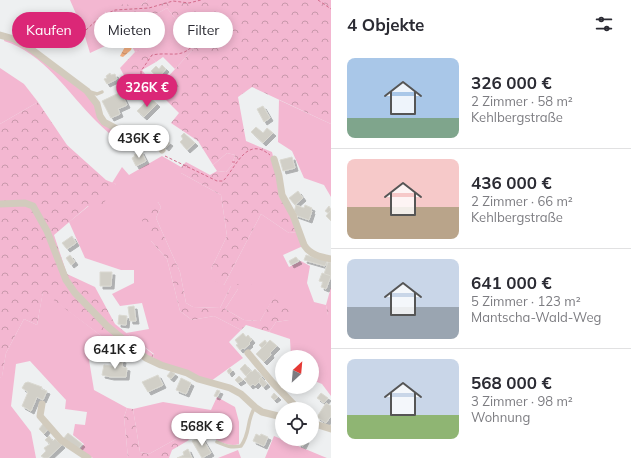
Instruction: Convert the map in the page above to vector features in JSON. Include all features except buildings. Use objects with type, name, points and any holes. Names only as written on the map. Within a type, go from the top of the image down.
[{"type":"street","points":[[0,34],[27,46],[87,91],[97,104],[100,116],[104,122],[119,130],[141,130],[153,138],[162,150]]},
{"type":"street","points":[[274,159],[282,195],[293,214],[304,246],[314,254],[331,259]]},
{"type":"street","points":[[0,204],[25,203],[33,206],[46,231],[66,280],[90,310],[146,358],[205,381],[230,388],[241,394],[262,412],[275,415]]},
{"type":"street","points":[[248,353],[272,382],[291,402]]},
{"type":"street","points":[[42,404],[40,416],[61,440],[88,458]]},
{"type":"street","points":[[319,425],[331,429]]},
{"type":"lane","points":[[87,91],[97,94],[102,92]]},
{"type":"lane","points":[[217,442],[227,446],[241,446],[248,433],[250,415],[255,407]]},
{"type":"path","points":[[86,30],[100,17],[116,10],[149,8],[173,1],[189,3],[201,0]]},
{"type":"path","points":[[318,0],[331,9]]},
{"type":"path","points":[[141,79],[141,71],[152,55],[160,53],[178,55],[192,48]]},
{"type":"path","points":[[162,150],[165,156],[217,181],[223,181],[243,153],[259,148],[274,159]]},
{"type":"path","points":[[232,162],[236,163]]},
{"type":"green space","points":[[70,0],[147,0],[141,5],[105,12],[94,12],[94,48],[101,48],[90,53],[86,40],[86,12],[75,12]]},
{"type":"green space","points":[[147,0],[331,0],[331,124],[252,87],[238,97],[246,141],[272,152],[278,178],[279,196],[292,217],[297,232],[289,233],[261,214],[224,285],[213,280],[211,269],[227,236],[221,195],[181,173],[181,167],[186,162],[210,175],[217,171],[226,172],[232,165],[235,155],[227,153],[213,165],[198,141],[171,123],[179,113],[156,90],[194,48],[233,48],[233,12],[173,12],[173,16],[167,8],[160,12],[105,11],[111,4],[141,5]]},
{"type":"green space","points":[[167,8],[173,16],[173,48],[194,48],[175,69],[163,57],[156,62],[144,49],[135,52],[133,48],[165,48],[165,12],[160,12]]},
{"type":"green space","points":[[5,37],[12,40],[12,44],[4,41]]},
{"type":"green space","points":[[20,48],[26,48],[86,93],[95,105],[99,119],[118,132],[119,142],[96,121],[43,64]]},
{"type":"green space","points":[[144,48],[156,62],[142,70],[145,74],[128,83],[120,68],[135,52]]},
{"type":"green space","points":[[0,68],[24,84],[38,102],[0,124]]},
{"type":"green space","points":[[279,100],[331,124],[331,197],[324,185],[304,178],[292,151],[278,142]]},
{"type":"green space","points":[[38,102],[67,145],[106,180],[116,184],[100,209],[88,206],[54,235],[67,274],[95,287],[115,324],[154,355],[153,361],[132,355],[112,336],[104,338],[43,292],[37,325],[24,319],[6,353],[2,377],[0,378],[0,124]]},
{"type":"green space","points":[[227,153],[235,155],[232,165],[226,172],[217,171],[213,165]]},
{"type":"green space","points":[[162,156],[181,167],[181,173],[221,195],[227,236],[211,269],[224,285],[261,214],[289,233],[297,232],[303,246],[283,255],[289,267],[301,261],[310,266],[307,283],[314,302],[326,305],[328,315],[331,316],[331,396],[322,384],[319,383],[319,350],[291,350],[290,339],[269,332],[276,322],[289,320],[276,294],[260,321],[244,320],[225,309],[238,289],[231,286],[220,308],[193,307],[186,303],[180,272],[156,218],[161,207],[158,202],[151,241],[167,259],[180,311],[192,320],[214,316],[241,330],[229,342],[243,358],[211,381],[153,361],[154,354],[126,333],[149,329],[142,303],[120,306],[112,294],[134,283],[134,270],[121,270],[85,258],[69,222],[116,184],[112,183],[122,167],[129,175]]},
{"type":"green space","points":[[158,202],[161,207],[156,218],[180,272],[186,303],[193,307],[220,308],[231,286],[248,281],[252,284],[238,289],[225,309],[244,320],[260,321],[276,293],[285,295],[295,312],[289,320],[276,322],[269,332],[246,325],[241,330],[214,316],[192,320],[180,311],[167,259],[151,241],[142,220]]},
{"type":"green space","points":[[331,287],[331,316],[328,316],[326,305]]},
{"type":"green space","points":[[43,291],[104,338],[89,360],[94,390],[127,408],[124,417],[128,458],[93,458],[79,451],[84,444],[73,435],[75,424],[85,425],[87,412],[65,409],[66,400],[30,361],[16,364],[11,406],[31,432],[36,458],[0,458],[0,378],[2,376],[6,353],[24,319],[37,325]]},
{"type":"green space","points":[[217,397],[235,407],[239,422],[239,444],[229,445],[212,436],[200,416],[180,425],[185,434],[149,454],[140,452],[133,409],[163,402],[211,410]]},
{"type":"green space","points":[[127,408],[133,409],[140,452],[149,454],[185,434],[189,440],[172,450],[169,458],[128,458],[124,417]]},
{"type":"green space","points":[[274,436],[275,446],[298,446],[327,458],[265,458]]},
{"type":"green space","points":[[238,450],[241,458],[218,458]]},
{"type":"water","points":[[124,48],[132,48],[123,57],[120,56]]}]
